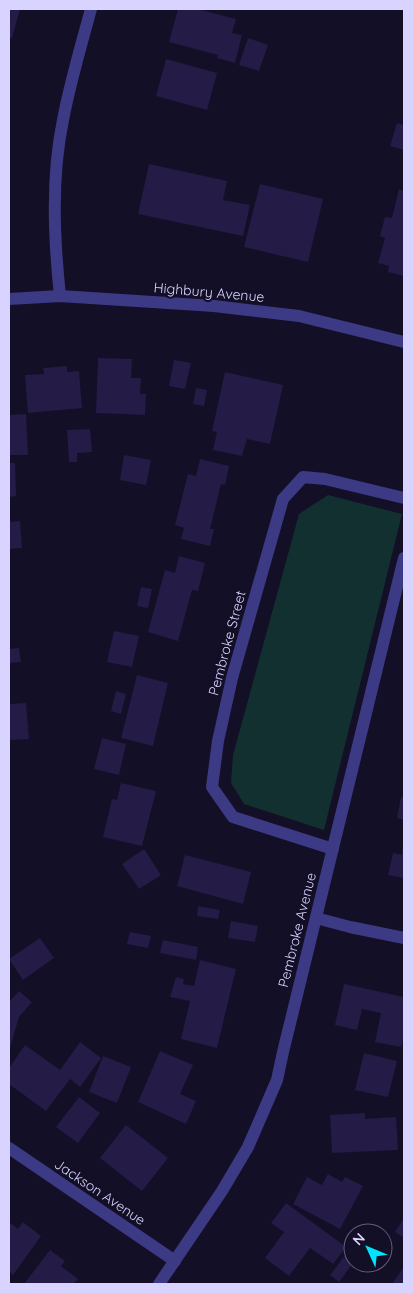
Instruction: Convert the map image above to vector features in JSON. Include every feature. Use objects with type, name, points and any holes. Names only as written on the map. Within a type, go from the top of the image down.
[{"type":"street","points":[[60,296],[54,218],[56,168],[62,121],[91,9]]},
{"type":"street","name":"Highbury Avenue","points":[[9,299],[60,296],[214,306],[299,316],[404,342]]},
{"type":"street","name":"Pembroke Street","points":[[334,849],[233,817],[212,787],[218,741],[232,678],[283,499],[303,478],[325,479],[404,498]]},
{"type":"street","name":"Pembroke Avenue","points":[[159,1284],[222,1191],[248,1147],[277,1080],[404,558]]},
{"type":"street","points":[[316,918],[404,938]]},
{"type":"street","name":"Jackson Avenue","points":[[9,1148],[174,1261]]},
{"type":"green space","points":[[328,495],[402,514],[324,830],[244,804],[231,783],[233,755],[299,514]]},
{"type":"building","points":[[9,9],[20,9],[12,38],[9,37]]},
{"type":"building","points":[[178,9],[197,9],[236,19],[232,33],[242,35],[235,63],[217,58],[218,55],[169,42]]},
{"type":"building","points":[[248,38],[268,45],[259,71],[239,65]]},
{"type":"building","points":[[166,59],[217,73],[207,110],[156,96]]},
{"type":"building","points":[[397,123],[404,125],[404,150],[390,146]]},
{"type":"building","points":[[149,164],[227,181],[223,200],[250,205],[243,236],[138,214]]},
{"type":"building","points":[[260,184],[323,199],[308,262],[244,247]]},
{"type":"building","points":[[399,189],[404,191],[404,276],[388,272],[389,266],[378,263],[385,238],[380,236],[385,217],[392,218]]},
{"type":"building","points":[[98,358],[132,359],[131,378],[141,378],[140,394],[146,394],[145,415],[96,413]]},
{"type":"building","points":[[174,360],[191,363],[185,389],[169,386]]},
{"type":"building","points":[[67,366],[67,372],[79,371],[82,408],[28,413],[25,375],[44,374],[43,368]]},
{"type":"building","points":[[225,372],[283,385],[270,444],[247,439],[242,456],[213,450],[217,432],[212,431]]},
{"type":"building","points":[[196,388],[207,390],[204,406],[193,404]]},
{"type":"building","points":[[26,414],[28,455],[9,455],[9,415]]},
{"type":"building","points":[[90,429],[92,452],[77,453],[77,462],[69,462],[67,430]]},
{"type":"building","points":[[124,455],[151,460],[146,485],[120,480]]},
{"type":"building","points":[[200,459],[229,466],[225,485],[221,484],[210,529],[214,529],[210,546],[181,539],[184,528],[175,525],[188,474],[196,476]]},
{"type":"building","points":[[9,463],[15,463],[16,496],[9,497]]},
{"type":"building","points":[[20,521],[22,548],[9,549],[9,522]]},
{"type":"building","points":[[179,556],[205,563],[198,591],[192,590],[178,641],[148,632],[165,570],[175,573]]},
{"type":"building","points":[[141,587],[152,589],[148,608],[137,606]]},
{"type":"building","points":[[114,631],[139,636],[132,667],[107,662]]},
{"type":"building","points":[[19,648],[21,662],[9,663],[9,649]]},
{"type":"building","points":[[137,675],[168,683],[153,746],[121,738]]},
{"type":"building","points":[[116,691],[126,694],[121,714],[111,711]]},
{"type":"building","points":[[26,703],[29,739],[9,740],[9,704]]},
{"type":"building","points":[[102,738],[126,744],[119,775],[94,769]]},
{"type":"building","points":[[121,783],[156,791],[142,846],[103,837],[112,799],[117,800]]},
{"type":"building","points":[[401,797],[404,797],[404,820],[397,818]]},
{"type":"building","points":[[403,846],[404,878],[388,875],[393,853],[402,855]]},
{"type":"building","points":[[144,849],[161,875],[139,889],[122,864]]},
{"type":"building","points":[[185,855],[251,872],[243,904],[177,886]]},
{"type":"building","points":[[198,906],[220,910],[218,919],[197,916]]},
{"type":"building","points":[[231,921],[258,926],[255,942],[228,938]]},
{"type":"building","points":[[130,932],[151,936],[148,948],[127,944]]},
{"type":"building","points":[[40,938],[54,958],[23,980],[9,959]]},
{"type":"building","points":[[163,940],[198,947],[196,960],[160,953]]},
{"type":"building","points":[[200,960],[236,969],[217,1048],[181,1039],[190,1001],[170,997],[176,977],[184,979],[183,984],[194,986]]},
{"type":"building","points":[[344,984],[404,997],[404,1035],[401,1047],[375,1042],[381,1013],[362,1009],[357,1030],[335,1025]]},
{"type":"building","points":[[19,991],[32,1002],[19,1017],[9,1051],[9,1002]]},
{"type":"building","points":[[80,1042],[101,1058],[80,1087],[70,1079],[46,1111],[9,1084],[9,1068],[25,1045],[60,1070]]},
{"type":"building","points":[[160,1051],[193,1065],[180,1094],[196,1101],[186,1124],[138,1102]]},
{"type":"building","points":[[364,1053],[397,1061],[388,1097],[355,1090]]},
{"type":"building","points":[[103,1056],[131,1067],[117,1103],[89,1092]]},
{"type":"building","points":[[79,1097],[100,1113],[78,1143],[56,1127]]},
{"type":"building","points":[[365,1113],[365,1119],[396,1117],[398,1150],[332,1153],[330,1115]]},
{"type":"building","points":[[126,1125],[168,1158],[142,1191],[100,1158]]},
{"type":"building","points":[[328,1174],[342,1182],[345,1177],[363,1186],[340,1229],[293,1204],[307,1177],[322,1185]]},
{"type":"building","points":[[286,1203],[343,1245],[343,1251],[333,1264],[310,1248],[289,1276],[265,1258],[284,1232],[271,1223]]},
{"type":"building","points":[[404,1218],[404,1238],[395,1232]]},
{"type":"building","points":[[9,1222],[18,1229],[23,1222],[41,1236],[13,1275],[9,1271]]},
{"type":"building","points":[[50,1250],[65,1261],[61,1266],[78,1279],[73,1284],[24,1284]]},
{"type":"building","points":[[343,1258],[343,1273],[346,1273],[339,1282],[330,1275]]},
{"type":"building","points":[[404,1267],[404,1284],[392,1284]]}]
